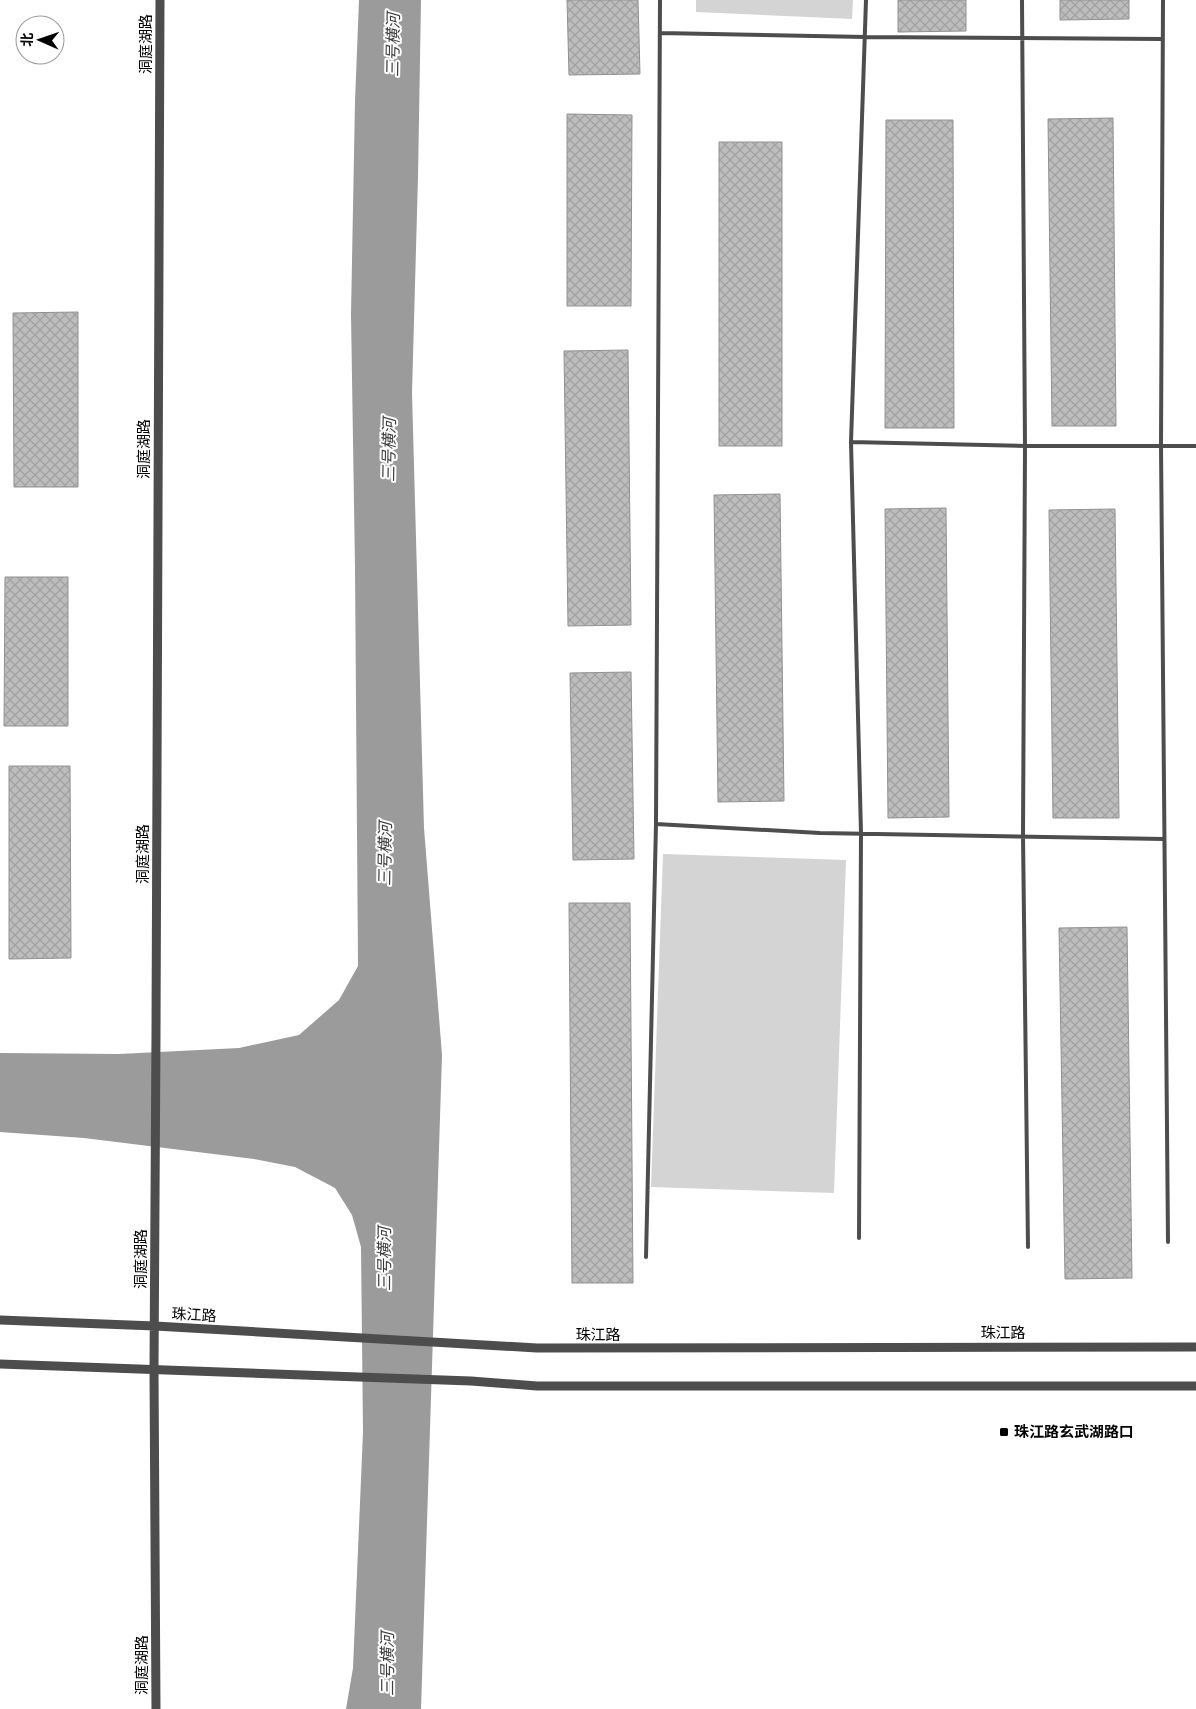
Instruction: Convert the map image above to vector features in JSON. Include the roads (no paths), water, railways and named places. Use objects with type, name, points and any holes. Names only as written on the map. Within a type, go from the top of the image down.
[{"type":"street","name":"洞庭湖路","points":[[156,1709],[154,1370],[160,0]]},
{"type":"street","name":"珠江路","points":[[0,1320],[155,1326],[536,1348],[1196,1347]]},
{"type":"street","points":[[0,1364],[537,1386],[1196,1386]]},
{"type":"lane","points":[[646,1257],[656,824],[660,0]]},
{"type":"lane","points":[[859,1238],[861,833],[851,442],[866,0]]},
{"type":"lane","points":[[1022,0],[1025,446],[1023,836],[1028,1247]]},
{"type":"lane","points":[[1163,0],[1161,446],[1168,1242]]},
{"type":"lane","points":[[660,33],[865,37],[1163,39]]},
{"type":"lane","points":[[851,442],[1025,446],[1196,446]]},
{"type":"lane","points":[[656,824],[820,833],[1164,839]]},
{"type":"water","name":"三号横河","points":[[359,0],[421,0],[412,393],[424,828],[442,1055],[421,1709],[346,1709],[353,1668],[363,1432],[361,1247],[352,1215],[335,1188],[295,1167],[254,1159],[84,1138],[0,1132],[0,1053],[119,1054],[239,1048],[299,1035],[339,1000],[358,966],[351,314]]},
{"type":"place","name":"珠江路玄武湖路口","points":[[1004,1432]]}]
